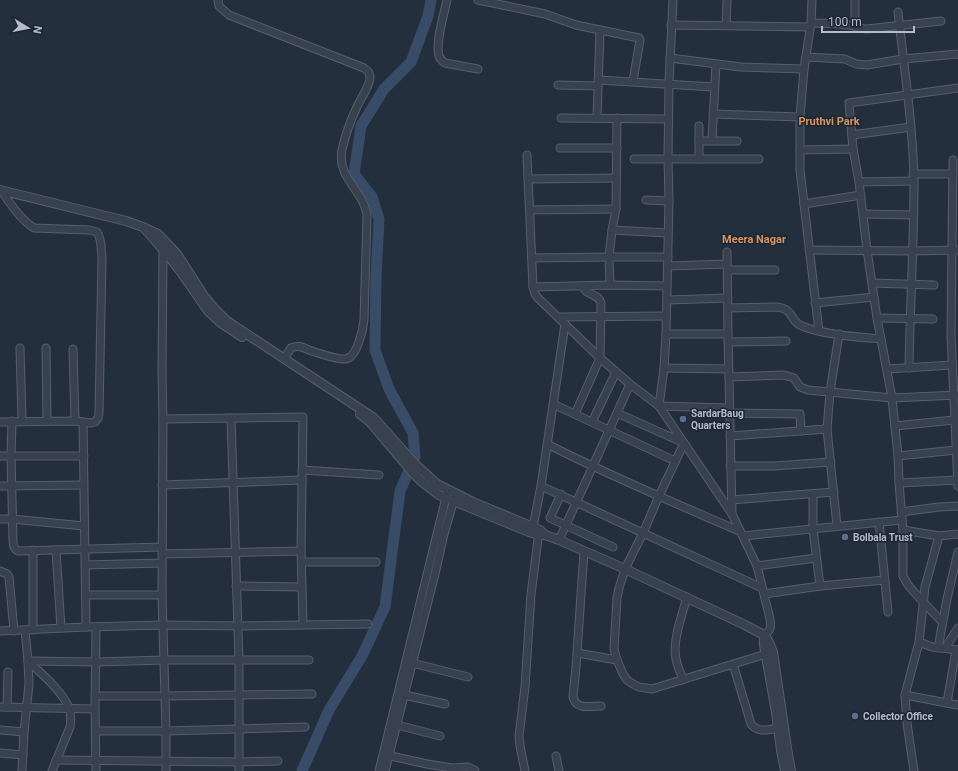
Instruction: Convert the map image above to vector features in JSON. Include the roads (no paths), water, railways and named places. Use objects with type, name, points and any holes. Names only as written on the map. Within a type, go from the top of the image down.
[{"type":"street","points":[[218,0],[219,6],[229,15],[364,68],[369,72],[370,78],[368,85],[350,124],[340,160],[347,177],[365,207],[367,215],[363,330],[352,356],[347,359],[326,355],[298,346],[291,348],[284,359]]},
{"type":"street","points":[[447,0],[439,39],[439,56],[445,63],[478,69]]},
{"type":"street","points":[[478,0],[545,14],[576,25],[639,38],[640,40],[633,81]]},
{"type":"street","points":[[659,406],[664,368],[666,334],[669,201],[668,83],[673,0]]},
{"type":"street","points":[[726,25],[727,0]]},
{"type":"street","points":[[812,0],[800,117],[800,170],[819,331]]},
{"type":"street","points":[[855,0],[855,26]]},
{"type":"street","points":[[898,12],[911,128],[914,178],[909,368]]},
{"type":"street","points":[[672,25],[810,25],[855,26],[860,29],[867,29],[941,21]]},
{"type":"street","points":[[597,118],[600,30]]},
{"type":"street","points":[[806,57],[845,59],[856,64],[867,65],[903,59],[958,54]]},
{"type":"street","points":[[670,58],[741,67],[804,69]]},
{"type":"street","points":[[712,141],[716,64]]},
{"type":"street","points":[[558,85],[633,81],[714,87]]},
{"type":"street","points":[[942,622],[908,585],[903,576],[903,530],[892,398],[874,298],[848,103],[958,88]]},
{"type":"street","points":[[713,114],[800,117]]},
{"type":"street","points":[[561,118],[668,119]]},
{"type":"street","points":[[610,285],[609,257],[616,209],[617,118]]},
{"type":"street","points":[[700,126],[700,159]]},
{"type":"street","points":[[852,135],[911,128]]},
{"type":"street","points":[[699,141],[737,141]]},
{"type":"street","points":[[560,148],[617,148]]},
{"type":"street","points":[[800,150],[853,149]]},
{"type":"street","points":[[527,156],[535,294],[600,358],[630,384],[659,406],[732,514],[757,566],[770,619],[769,632],[764,635]]},
{"type":"street","points":[[634,159],[759,159]]},
{"type":"street","points":[[953,160],[955,189],[955,323],[952,365],[956,395],[954,420],[958,486]]},
{"type":"street","points":[[859,182],[953,174]]},
{"type":"street","points":[[528,179],[616,178]]},
{"type":"street","points":[[1,191],[86,210],[126,221],[158,234],[177,254],[204,296],[229,329],[380,429]]},
{"type":"street","points":[[0,422],[75,421],[90,423],[95,422],[98,418],[102,258],[100,235],[97,232],[93,230],[34,228],[15,210],[1,191]]},
{"type":"street","points":[[804,204],[861,195]]},
{"type":"street","points":[[646,200],[669,201]]},
{"type":"street","points":[[530,210],[616,209]]},
{"type":"street","points":[[863,214],[913,215]]},
{"type":"street","points":[[143,227],[180,271],[204,306],[221,320],[374,418],[380,429],[413,473],[439,496],[451,496]]},
{"type":"street","points":[[612,230],[668,233]]},
{"type":"street","points":[[163,250],[162,625],[166,771]]},
{"type":"street","points":[[809,250],[955,250]]},
{"type":"street","points":[[728,252],[728,369],[732,514]]},
{"type":"street","points":[[532,258],[668,257]]},
{"type":"street","points":[[668,266],[728,267],[775,270]]},
{"type":"street","points":[[872,283],[934,286]]},
{"type":"street","points":[[534,287],[610,285],[667,286]]},
{"type":"street","points":[[575,414],[600,358],[600,299],[598,296],[586,291],[581,286]]},
{"type":"street","points":[[667,300],[728,298]]},
{"type":"street","points":[[815,303],[874,298]]},
{"type":"street","points":[[728,308],[777,306],[785,308],[790,312],[796,322],[800,325],[819,331],[881,339]]},
{"type":"street","points":[[558,317],[666,316]]},
{"type":"street","points":[[877,318],[933,319]]},
{"type":"street","points":[[525,771],[519,736],[525,687],[531,595],[539,532],[541,486],[565,324]]},
{"type":"street","points":[[666,334],[786,341]]},
{"type":"street","points":[[837,526],[827,429],[830,392],[839,334]]},
{"type":"street","points":[[20,348],[22,421]]},
{"type":"street","points":[[46,348],[47,421]]},
{"type":"street","points":[[73,349],[75,421]]},
{"type":"street","points":[[887,369],[952,365]]},
{"type":"street","points":[[664,368],[728,369]]},
{"type":"street","points":[[592,422],[616,372]]},
{"type":"street","points":[[729,377],[784,375],[794,378],[797,384],[803,388],[892,398],[956,395]]},
{"type":"street","points":[[559,540],[594,466],[630,384]]},
{"type":"street","points":[[553,404],[675,461]]},
{"type":"street","points":[[659,406],[800,414],[801,431]]},
{"type":"street","points":[[617,413],[684,443]]},
{"type":"street","points":[[163,419],[303,417],[301,550],[303,625]]},
{"type":"street","points":[[231,418],[239,660],[239,771]]},
{"type":"street","points":[[895,426],[954,420]]},
{"type":"street","points":[[12,421],[11,456],[13,547],[18,551],[84,549],[236,552],[301,550]]},
{"type":"street","points":[[83,422],[86,627]]},
{"type":"street","points":[[730,436],[827,429]]},
{"type":"street","points":[[389,440],[451,496],[559,540],[625,569],[687,597],[764,635],[773,652],[787,748],[792,771]]},
{"type":"street","points":[[684,443],[625,569],[619,588],[614,649],[617,660],[627,680],[639,687],[652,689],[766,654]]},
{"type":"street","points":[[547,444],[741,533],[813,529],[879,522],[939,507],[958,506]]},
{"type":"street","points":[[898,456],[956,450]]},
{"type":"street","points":[[0,456],[84,456]]},
{"type":"street","points":[[730,466],[774,466],[831,462]]},
{"type":"street","points":[[302,470],[379,475]]},
{"type":"street","points":[[162,485],[302,480]]},
{"type":"street","points":[[899,483],[958,480]]},
{"type":"street","points":[[0,486],[83,485]]},
{"type":"street","points":[[541,486],[561,494],[763,591],[885,580]]},
{"type":"street","points":[[731,500],[834,492]]},
{"type":"street","points":[[561,494],[550,518],[613,547]]},
{"type":"street","points":[[813,494],[813,529],[820,586]]},
{"type":"street","points":[[379,771],[386,755],[451,496]]},
{"type":"street","points":[[0,519],[84,526]]},
{"type":"street","points":[[879,522],[888,612]]},
{"type":"street","points":[[903,530],[939,536],[958,534]]},
{"type":"street","points":[[914,771],[907,723],[905,695],[919,642],[925,587],[939,536]]},
{"type":"street","points":[[33,550],[33,630]]},
{"type":"street","points":[[56,550],[61,628]]},
{"type":"street","points":[[584,551],[573,697],[574,702],[577,705],[600,706]]},
{"type":"street","points":[[941,648],[942,622],[954,585],[958,552]]},
{"type":"street","points":[[757,566],[816,558]]},
{"type":"street","points":[[302,562],[376,562]]},
{"type":"street","points":[[85,565],[162,563]]},
{"type":"street","points":[[0,571],[7,574],[9,577],[14,631]]},
{"type":"street","points":[[236,586],[302,587]]},
{"type":"street","points":[[86,594],[162,595]]},
{"type":"street","points":[[683,680],[676,659],[675,649],[687,597]]},
{"type":"street","points":[[0,631],[162,625],[238,626],[368,624]]},
{"type":"street","points":[[96,627],[96,771]]},
{"type":"street","points":[[941,648],[958,628]]},
{"type":"street","points":[[22,771],[29,684],[25,630]]},
{"type":"street","points":[[764,635],[785,771]]},
{"type":"street","points":[[919,642],[932,647],[957,650],[955,676],[947,703]]},
{"type":"street","points":[[577,653],[617,660]]},
{"type":"street","points":[[28,661],[96,662],[164,660],[309,660]]},
{"type":"street","points":[[28,661],[62,696],[69,708],[71,720],[70,727],[52,771]]},
{"type":"street","points":[[409,663],[468,677]]},
{"type":"street","points":[[733,664],[751,724],[754,728],[759,730],[778,728]]},
{"type":"street","points":[[8,672],[4,707],[95,709]]},
{"type":"street","points":[[95,696],[312,694]]},
{"type":"street","points":[[401,694],[445,704]]},
{"type":"street","points":[[905,695],[958,705]]},
{"type":"street","points":[[394,724],[440,736]]},
{"type":"street","points":[[96,731],[166,731],[305,727]]},
{"type":"street","points":[[0,730],[24,732]]},
{"type":"street","points":[[0,754],[23,756]]},
{"type":"street","points":[[385,771],[386,755]]},
{"type":"street","points":[[386,755],[445,767],[468,767],[475,771]]},
{"type":"street","points":[[556,756],[559,771]]},
{"type":"street","points":[[56,760],[278,762]]},
{"type":"waterway","points":[[302,771],[329,710],[362,656],[385,607],[400,491],[415,457],[413,433],[389,389],[375,350],[376,276],[379,219],[372,197],[354,174],[361,126],[384,89],[411,62],[428,16],[431,0]]},
{"type":"place","name":"SardarBaug Quarters","points":[[683,419]]},
{"type":"place","name":"Bolbala Trust","points":[[845,537]]},
{"type":"place","name":"Collector Office","points":[[855,716]]},
{"type":"district","name":"Pruthvi Park","points":[[829,121]]},
{"type":"district","name":"Meera Nagar","points":[[754,239]]}]
